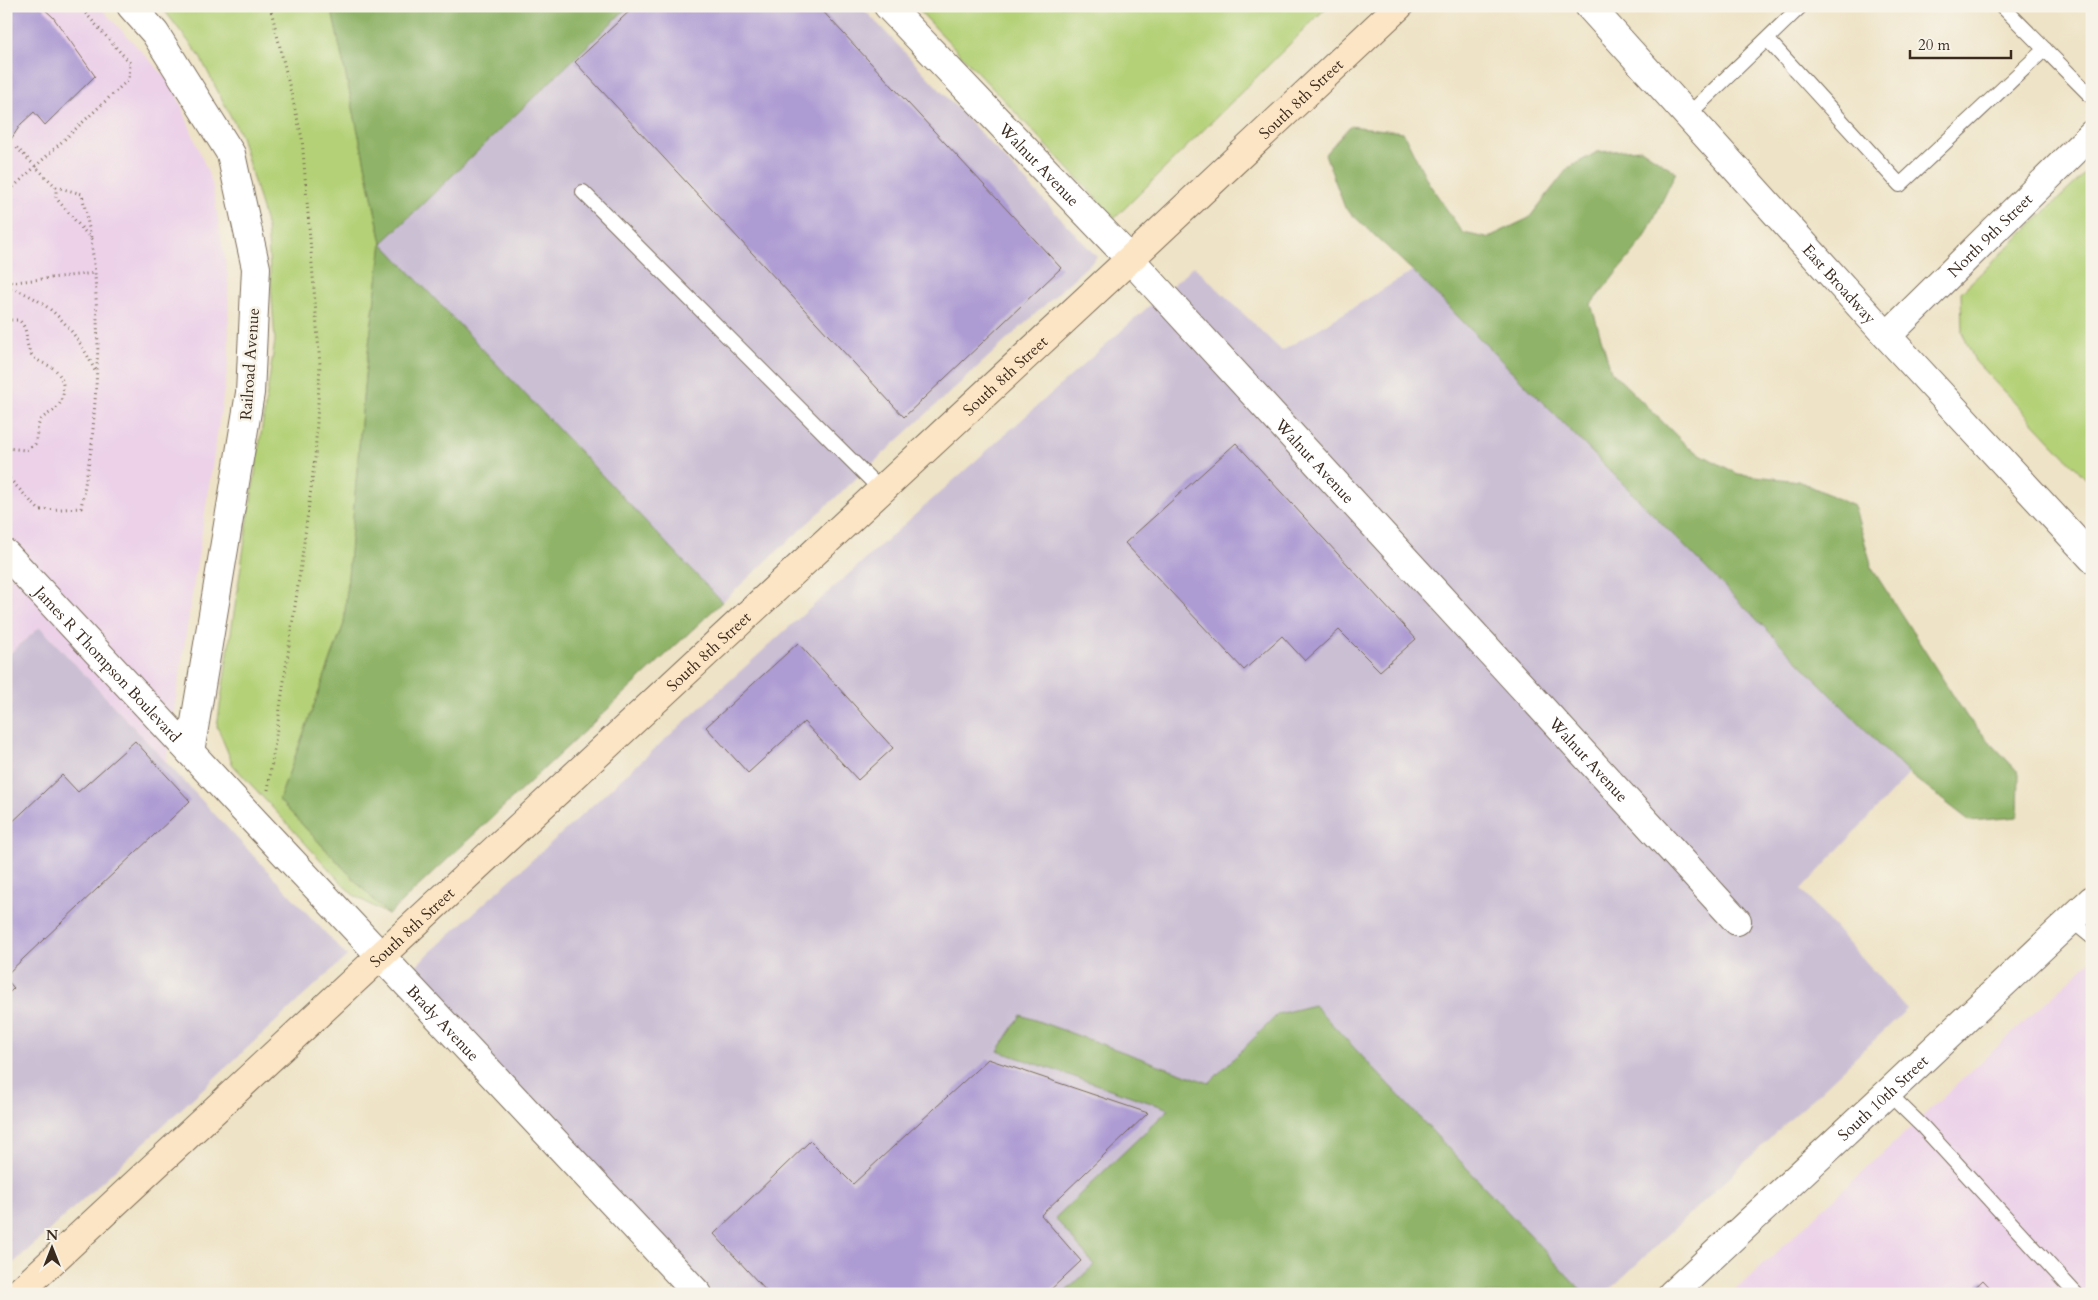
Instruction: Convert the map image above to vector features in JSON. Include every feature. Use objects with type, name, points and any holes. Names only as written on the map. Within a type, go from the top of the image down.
[{"type":"main road","name":"South 8th Street","points":[[17,1294],[1130,260],[1399,6]]},
{"type":"street","name":"Railroad Avenue","points":[[131,6],[155,34],[231,154],[256,268],[250,393],[190,752]]},
{"type":"street","name":"Walnut Avenue","points":[[888,6],[1130,260],[1737,921]]},
{"type":"street","name":"East Broadway","points":[[1589,6],[1887,336],[2092,558]]},
{"type":"street","name":"North 9th Street","points":[[1887,336],[2092,134]]},
{"type":"street","name":"James R Thompson Boulevard","points":[[6,554],[190,752]]},
{"type":"street","name":"Brady Avenue","points":[[190,752],[698,1294]]},
{"type":"street","name":"South 10th Street","points":[[1672,1294],[2092,900]]},
{"type":"lane","points":[[1688,115],[1801,6]]},
{"type":"lane","points":[[2002,6],[2092,97]]},
{"type":"lane","points":[[1767,39],[1900,185],[2045,49]]},
{"type":"lane","points":[[583,192],[881,490]]},
{"type":"lane","points":[[2071,920],[2092,937]]},
{"type":"lane","points":[[1888,1093],[1923,1127],[2076,1294]]},
{"type":"path","points":[[6,194],[129,79],[130,63],[79,6]]},
{"type":"path","points":[[257,824],[268,790],[301,564],[314,458],[320,364],[302,138],[270,6]]},
{"type":"path","points":[[6,475],[39,510],[81,508],[92,444],[98,345],[95,273],[91,238],[82,194],[56,187],[14,145]]},
{"type":"path","points":[[56,187],[56,198],[91,238]]},
{"type":"path","points":[[6,283],[95,273]]},
{"type":"path","points":[[6,287],[33,297],[64,322],[85,349],[96,375]]},
{"type":"path","points":[[6,320],[19,320],[26,327],[30,352],[38,361],[48,364],[58,372],[64,386],[61,401],[55,409],[40,421],[35,444],[26,450],[6,448]]},
{"type":"shaded area","points":[[6,6],[99,6],[173,85],[212,183],[228,278],[229,358],[166,762],[40,627],[6,657]]},
{"type":"shaded area","points":[[629,6],[861,6],[1097,257],[722,602],[382,243]]},
{"type":"shaded area","points":[[1194,266],[1282,351],[1413,271],[1909,774],[1801,890],[1907,1009],[1605,1294],[698,1294],[402,978],[779,636]]},
{"type":"shaded area","points":[[40,627],[347,956],[6,1270],[6,657]]},
{"type":"shaded area","points":[[2092,959],[2092,1294],[1731,1294]]},
{"type":"green space","points":[[161,6],[331,6],[382,243],[365,376],[344,624],[279,800],[388,915],[352,894],[233,765],[217,726],[275,341],[267,227],[241,136],[199,55]]},
{"type":"green space","points":[[331,6],[629,6],[382,243]]},
{"type":"green space","points":[[915,6],[1328,6],[1115,218]]},
{"type":"green space","points":[[1350,126],[1403,132],[1428,182],[1463,233],[1487,238],[1529,218],[1568,168],[1597,152],[1641,149],[1676,172],[1644,239],[1591,304],[1611,371],[1689,448],[1738,474],[1799,481],[1854,506],[1873,570],[1967,717],[2019,773],[2018,817],[1970,821],[1909,774],[1413,271],[1345,208],[1325,154]]},
{"type":"green space","points":[[2092,167],[2092,485],[1975,361],[1962,332],[1961,292]]},
{"type":"green space","points":[[382,243],[722,602],[388,915],[279,800],[344,624],[365,376]]},
{"type":"green space","points":[[1314,1005],[1582,1291],[1579,1294],[1063,1294],[1094,1265],[1055,1218],[1169,1109],[998,1051],[1021,1015],[1209,1083],[1278,1014]]},
{"type":"building","points":[[6,6],[41,6],[53,17],[95,76],[45,125],[34,112],[21,124],[6,147]]},
{"type":"building","points":[[635,6],[818,6],[1061,268],[904,417],[575,62]]},
{"type":"building","points":[[1236,443],[1416,639],[1380,671],[1339,630],[1305,661],[1282,636],[1244,670],[1125,543]]},
{"type":"building","points":[[798,643],[893,748],[858,780],[804,722],[748,773],[706,727]]},
{"type":"building","points":[[135,741],[190,801],[6,975],[6,828],[62,775],[78,792]]},
{"type":"building","points":[[6,979],[14,988],[6,996]]},
{"type":"building","points":[[988,1059],[1148,1113],[1041,1215],[1081,1261],[1046,1294],[769,1294],[714,1234],[810,1141],[853,1184]]},
{"type":"building","points":[[1983,1280],[1996,1294],[1968,1294]]}]
